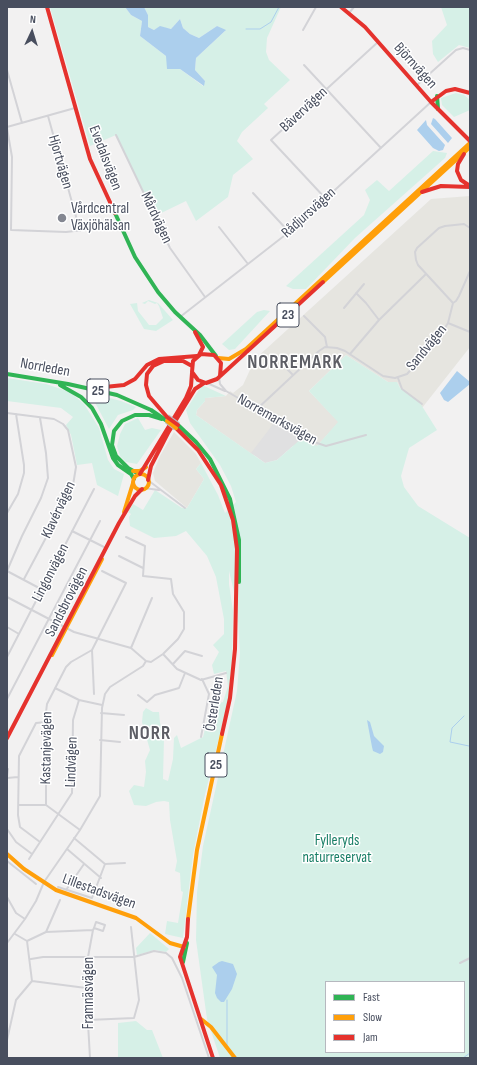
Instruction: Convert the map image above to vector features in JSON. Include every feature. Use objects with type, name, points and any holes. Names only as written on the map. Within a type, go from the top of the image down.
[{"type":"main road","name":"Evedalsvägen","points":[[47,7],[90,159],[119,223],[144,273],[158,292],[180,317],[200,335],[217,357]]},
{"type":"main road","name":"Björnvägen","points":[[341,7],[378,42],[416,86],[469,143]]},
{"type":"main road","points":[[431,102],[437,96],[450,90],[464,91],[470,94]]},
{"type":"main road","points":[[437,96],[438,109]]},
{"type":"main road","points":[[469,143],[459,161],[457,171],[461,180],[470,186]]},
{"type":"main road","name":"23","points":[[51,381],[75,392],[92,408],[101,424],[113,458],[118,465],[132,474],[136,488],[143,489],[148,481],[150,466],[195,389],[205,383],[212,382],[219,377],[418,194],[469,143]]},
{"type":"main road","name":"23","points":[[95,388],[124,385],[135,378],[147,365],[159,359],[198,356],[209,353],[226,360],[231,359],[246,349],[469,143]]},
{"type":"main road","points":[[418,194],[441,186],[470,186]]},
{"type":"main road","name":"Evedalsvägen","points":[[186,322],[202,344],[203,349],[198,356]]},
{"type":"main road","points":[[134,481],[146,467],[186,398],[191,386],[192,366],[198,356]]},
{"type":"main road","points":[[217,357],[222,368],[219,377]]},
{"type":"main road","points":[[167,419],[149,396],[146,385],[147,374],[153,366],[164,361],[183,361],[192,366]]},
{"type":"main road","points":[[192,372],[198,380],[205,383]]},
{"type":"main road","name":"Norrleden","points":[[7,373],[95,388],[136,400],[167,419]]},
{"type":"main road","name":"Norrleden","points":[[7,373],[117,395],[167,419]]},
{"type":"main road","points":[[148,481],[145,475],[132,471],[118,461],[114,453],[112,440],[117,426],[128,417],[149,415],[167,419]]},
{"type":"main road","name":"Österleden","points":[[167,419],[196,442],[214,466],[227,492],[235,513],[238,532],[240,560],[230,698],[200,834],[191,895],[187,937],[185,947],[181,952],[180,960],[213,1058]]},
{"type":"main road","points":[[132,471],[140,471],[146,467]]},
{"type":"main road","name":"Sandsbrovägen","points":[[119,523],[131,493],[134,481]]},
{"type":"main road","name":"Sandsbrovägen","points":[[7,738],[66,628],[104,549],[135,496],[143,489]]},
{"type":"main road","name":"Lillestadsvägen","points":[[7,854],[24,870],[56,890],[107,906],[129,915],[170,942],[185,947]]},
{"type":"main road","points":[[201,1021],[214,1032],[235,1058]]},
{"type":"street","points":[[303,30],[316,7]]},
{"type":"street","points":[[349,13],[354,7]]},
{"type":"street","name":"Bävervägen","points":[[326,199],[272,140],[378,42]]},
{"type":"street","points":[[416,86],[456,50],[463,48],[470,50]]},
{"type":"street","points":[[304,65],[381,148]]},
{"type":"street","points":[[7,70],[8,80],[22,123]]},
{"type":"street","name":"Rådjursvägen","points":[[180,317],[289,232],[431,102]]},
{"type":"street","points":[[75,108],[7,128],[12,157],[11,230],[52,232],[80,231],[119,223]]},
{"type":"street","name":"Hjortvägen","points":[[48,116],[80,231]]},
{"type":"street","name":"Mårdvägen","points":[[116,134],[170,248],[205,297]]},
{"type":"street","points":[[253,193],[289,232]]},
{"type":"street","points":[[453,303],[426,274],[416,260],[417,248],[439,228],[464,224],[470,228]]},
{"type":"street","points":[[219,227],[248,264]]},
{"type":"street","name":"Sandvägen","points":[[398,378],[407,374],[438,339],[448,322],[453,303],[456,302],[470,271]]},
{"type":"street","points":[[350,354],[379,320],[426,274]]},
{"type":"street","points":[[344,308],[364,284]]},
{"type":"street","points":[[356,293],[379,320]]},
{"type":"street","points":[[304,316],[325,337],[327,347]]},
{"type":"street","points":[[448,322],[470,332]]},
{"type":"street","points":[[257,409],[318,351],[327,347],[337,348],[350,354],[383,376],[398,378],[402,389],[422,404]]},
{"type":"street","points":[[282,364],[293,375]]},
{"type":"street","name":"Norremarksvägen","points":[[219,377],[220,384],[226,391],[317,443],[326,446],[366,435]]},
{"type":"street","points":[[205,383],[226,391]]},
{"type":"street","name":"Klavérvägen","points":[[7,413],[54,419],[63,424],[68,430],[76,467],[71,490],[24,579]]},
{"type":"street","points":[[7,514],[18,494],[24,473],[16,414]]},
{"type":"street","points":[[40,417],[46,453],[48,478],[41,498],[7,571],[41,589]]},
{"type":"street","points":[[148,481],[185,508]]},
{"type":"street","name":"Lingonvägen","points":[[8,655],[94,489]]},
{"type":"street","points":[[143,489],[160,491]]},
{"type":"street","points":[[7,698],[100,521]]},
{"type":"street","points":[[72,531],[104,549]]},
{"type":"street","points":[[7,597],[79,634],[131,648],[146,661],[151,662],[163,654],[178,639],[185,624],[184,612],[173,594],[171,579],[143,576],[145,546],[126,537]]},
{"type":"street","points":[[119,556],[143,568]]},
{"type":"street","points":[[94,694],[92,650],[126,583],[102,571]]},
{"type":"street","points":[[131,648],[152,598]]},
{"type":"street","points":[[7,627],[19,634]]},
{"type":"street","name":"Kastanjevägen","points":[[80,830],[46,805],[47,704],[66,667],[71,662],[92,650]]},
{"type":"street","points":[[173,664],[185,651],[202,656]]},
{"type":"street","points":[[163,654],[177,670],[202,679],[226,673]]},
{"type":"street","points":[[7,943],[25,919],[44,882],[67,850],[100,796],[101,713],[102,705],[110,687],[143,666],[146,661]]},
{"type":"street","points":[[138,695],[147,702],[154,695],[179,688],[185,673]]},
{"type":"street","points":[[201,736],[209,694],[202,679]]},
{"type":"street","points":[[55,688],[79,700],[102,705]]},
{"type":"street","name":"Lindvägen","points":[[29,859],[71,797],[73,789],[73,720],[79,700]]},
{"type":"street","points":[[101,713],[124,714]]},
{"type":"street","points":[[40,842],[20,826],[18,777],[19,756],[36,723],[46,722]]},
{"type":"street","points":[[100,740],[120,742]]},
{"type":"street","points":[[8,769],[7,777],[18,777]]},
{"type":"street","points":[[19,805],[46,805]]},
{"type":"street","points":[[7,829],[16,842],[32,854]]},
{"type":"street","points":[[67,850],[101,878],[105,864],[74,838]]},
{"type":"street","points":[[7,861],[21,874],[36,884]]},
{"type":"street","name":"Lillestadsvägen","points":[[105,864],[125,863]]},
{"type":"street","points":[[66,890],[84,864]]},
{"type":"street","points":[[21,874],[24,870]]},
{"type":"street","name":"Lillestadsvägen","points":[[58,887],[92,898],[101,878]]},
{"type":"street","points":[[7,897],[16,913],[25,919]]},
{"type":"street","points":[[46,932],[60,900]]},
{"type":"street","points":[[28,941],[46,932],[93,929],[103,931],[105,925],[96,922],[93,929]]},
{"type":"street","points":[[88,1020],[134,1018],[139,1000],[131,927]]},
{"type":"street","name":"Framnäsvägen","points":[[90,1058],[86,988],[88,957],[93,929]]},
{"type":"street","points":[[14,934],[28,941]]},
{"type":"street","points":[[7,1040],[16,1000],[32,981],[28,941]]},
{"type":"street","points":[[31,959],[43,957],[134,957],[158,951],[166,953],[172,958],[182,978],[209,1058]]},
{"type":"street","points":[[460,963],[470,958]]},
{"type":"street","points":[[32,981],[86,988]]},
{"type":"shaded area","points":[[470,196],[470,347],[422,408],[400,388],[397,382],[388,382],[346,355],[309,391],[339,422],[317,446],[293,446],[253,455],[196,415],[197,410],[205,401],[205,398],[226,396],[230,391],[233,393],[243,385],[255,359],[431,199]]},
{"type":"shaded area","points":[[274,423],[302,438],[277,460],[265,463],[251,453]]},
{"type":"shaded area","points":[[174,432],[196,454],[201,463],[196,469],[204,479],[187,508],[155,481],[153,473],[160,456]]},
{"type":"green space","points":[[50,7],[125,7],[131,15],[142,21],[140,36],[203,86],[205,81],[195,70],[196,58],[225,31],[217,26],[199,38],[190,34],[183,28],[180,19],[171,29],[160,27],[154,30],[148,27],[148,15],[144,7],[281,7],[267,38],[266,52],[269,60],[290,80],[264,104],[268,108],[242,132],[237,141],[253,159],[233,175],[228,197],[196,221],[186,201],[155,216],[116,135],[90,146]]},
{"type":"green space","points":[[441,7],[470,7],[470,48],[459,45],[438,62],[433,54],[432,41],[447,25]]},
{"type":"green space","points":[[456,93],[464,95],[470,100],[470,110],[454,117],[442,105],[441,98]]},
{"type":"green space","points":[[433,151],[447,153],[445,158],[355,238],[306,289],[293,289],[286,286],[364,215],[370,200],[365,190],[377,180],[389,191]]},
{"type":"green space","points":[[149,300],[158,303],[173,320],[156,331],[144,329],[130,304],[137,303],[138,311],[149,325],[156,325],[163,318],[157,303],[155,304],[148,301],[145,304],[142,303]]},
{"type":"green space","points":[[264,310],[270,311],[235,349],[229,350],[222,344],[257,312]]},
{"type":"green space","name":"Fylleryds naturreservat","points":[[346,355],[388,382],[397,382],[400,388],[420,403],[437,430],[409,448],[401,476],[404,487],[418,506],[470,538],[470,1058],[220,1058],[207,1019],[196,940],[197,892],[203,846],[237,691],[240,653],[237,604],[229,571],[229,584],[233,611],[232,661],[228,701],[204,799],[193,855],[183,938],[165,934],[167,921],[178,923],[183,892],[181,891],[180,873],[175,871],[177,861],[170,820],[169,802],[156,802],[146,806],[134,805],[129,791],[134,785],[144,787],[146,772],[145,761],[150,750],[142,722],[143,712],[146,708],[153,712],[159,712],[164,738],[163,779],[168,781],[173,759],[174,738],[177,735],[181,748],[203,737],[211,705],[223,702],[228,686],[226,671],[214,674],[212,665],[219,652],[213,645],[224,634],[224,619],[216,577],[207,556],[186,531],[176,536],[154,538],[130,526],[129,517],[131,514],[128,512],[133,504],[143,510],[155,490],[182,508],[187,508],[204,479],[196,469],[201,463],[218,495],[225,513],[236,502],[231,486],[220,465],[190,423],[186,410],[202,385],[226,396],[205,398],[205,401],[197,410],[196,415],[265,463],[277,460],[302,438],[317,446],[338,422],[309,391]]},
{"type":"green space","points":[[7,378],[46,384],[70,392],[84,404],[99,428],[108,460],[114,469],[124,474],[118,496],[97,485],[92,463],[77,465],[71,435],[66,425],[73,417],[61,408],[7,401]]},
{"type":"green space","points":[[90,393],[121,401],[136,407],[133,410],[118,415],[109,429]]},
{"type":"green space","points":[[138,418],[145,430],[152,428],[161,430],[137,464],[126,462],[120,456],[117,446],[120,434],[125,424]]},
{"type":"green space","points":[[150,933],[169,949],[166,952],[155,950],[137,955],[136,948]]},
{"type":"green space","points":[[136,1021],[147,1030],[152,1030],[163,1058],[118,1058],[118,1023]]},
{"type":"water","points":[[125,7],[144,7],[148,15],[148,27],[154,30],[160,26],[171,29],[180,19],[183,28],[190,34],[199,38],[217,26],[226,30],[196,58],[195,70],[205,81],[204,86],[180,69],[167,69],[166,56],[140,36],[142,21],[131,15]]},
{"type":"water","points":[[433,118],[452,138],[448,143],[431,124]]},
{"type":"water","points":[[426,120],[427,125],[445,145],[443,150],[439,151],[433,148],[417,130]]},
{"type":"water","points":[[457,371],[470,382],[470,384],[448,402],[444,400],[440,393]]},
{"type":"water","points":[[367,720],[370,722],[374,736],[384,746],[383,752],[380,754],[373,751]]},
{"type":"water","points":[[222,961],[233,964],[237,974],[232,989],[224,1002],[221,1002],[217,998],[215,993],[217,975],[212,967]]},
{"type":"waterway","points":[[246,29],[260,29],[271,22],[279,7]]},
{"type":"waterway","points":[[464,716],[452,728],[450,742],[469,746]]},
{"type":"waterway","points":[[227,1000],[227,1045]]},
{"type":"waterway","points":[[463,1058],[470,1053]]},
{"type":"traffic: fast","points":[[437,96],[438,109]]},
{"type":"traffic: fast","points":[[115,213],[135,257],[158,292],[175,312],[200,335],[216,356]]},
{"type":"traffic: fast","points":[[7,374],[68,384],[117,395],[151,410],[167,421]]},
{"type":"traffic: fast","points":[[60,385],[81,397],[92,408],[101,424],[113,458],[118,465],[131,474],[134,479]]},
{"type":"traffic: fast","points":[[139,474],[128,468],[116,456],[112,445],[114,431],[122,421],[135,415],[149,415],[162,419]]},
{"type":"traffic: fast","points":[[178,425],[196,442],[210,459],[230,499],[239,540],[239,582]]},
{"type":"traffic: fast","points":[[183,962],[187,943]]},
{"type":"traffic: slow","points":[[218,358],[229,359],[246,349],[470,143]]},
{"type":"traffic: slow","points":[[323,282],[470,147]]},
{"type":"traffic: slow","points":[[167,421],[176,428]]},
{"type":"traffic: slow","points":[[133,471],[140,471],[146,467]]},
{"type":"traffic: slow","points":[[141,474],[148,479],[149,482],[144,489],[141,490],[134,485],[133,482],[138,475],[141,474]]},
{"type":"traffic: slow","points":[[124,512],[133,483]]},
{"type":"traffic: slow","points":[[52,655],[102,559]]},
{"type":"traffic: slow","points":[[188,919],[197,850],[222,734]]},
{"type":"traffic: slow","points":[[7,854],[24,869],[56,890],[136,918],[170,943],[184,947]]},
{"type":"traffic: slow","points":[[201,1019],[211,1027],[235,1058]]},
{"type":"traffic: jam","points":[[47,7],[90,159],[115,213]]},
{"type":"traffic: jam","points":[[341,7],[365,27],[431,102],[470,141]]},
{"type":"traffic: jam","points":[[431,102],[446,91],[455,89],[470,93]]},
{"type":"traffic: jam","points":[[464,154],[458,164],[457,171],[461,180],[470,186]]},
{"type":"traffic: jam","points":[[422,192],[441,186],[470,187]]},
{"type":"traffic: jam","points":[[220,376],[221,363],[214,355],[201,354],[193,361],[192,372],[198,380],[206,383],[217,379],[323,282]]},
{"type":"traffic: jam","points":[[195,332],[203,347],[199,355]]},
{"type":"traffic: jam","points":[[95,388],[124,385],[135,379],[147,365],[159,359],[197,356]]},
{"type":"traffic: jam","points":[[167,417],[149,396],[146,385],[147,374],[153,366],[164,361],[183,361],[192,366]]},
{"type":"traffic: jam","points":[[140,474],[186,398],[191,386],[192,373]]},
{"type":"traffic: jam","points":[[148,480],[151,466],[168,433],[195,389],[204,383]]},
{"type":"traffic: jam","points":[[167,417],[178,425]]},
{"type":"traffic: jam","points":[[176,428],[198,450],[221,485],[233,520],[237,549],[235,649],[230,698],[222,734]]},
{"type":"traffic: jam","points":[[7,738],[119,523],[135,496],[142,489]]},
{"type":"traffic: jam","points":[[188,919],[187,937],[180,957],[213,1058]]},
{"type":"place","name":"Vårdcentral Växjöhälsan","points":[[62,218]]},
{"type":"district","name":"NORREMARK","points":[[295,363]]},
{"type":"district","name":"NORR","points":[[150,734]]}]
